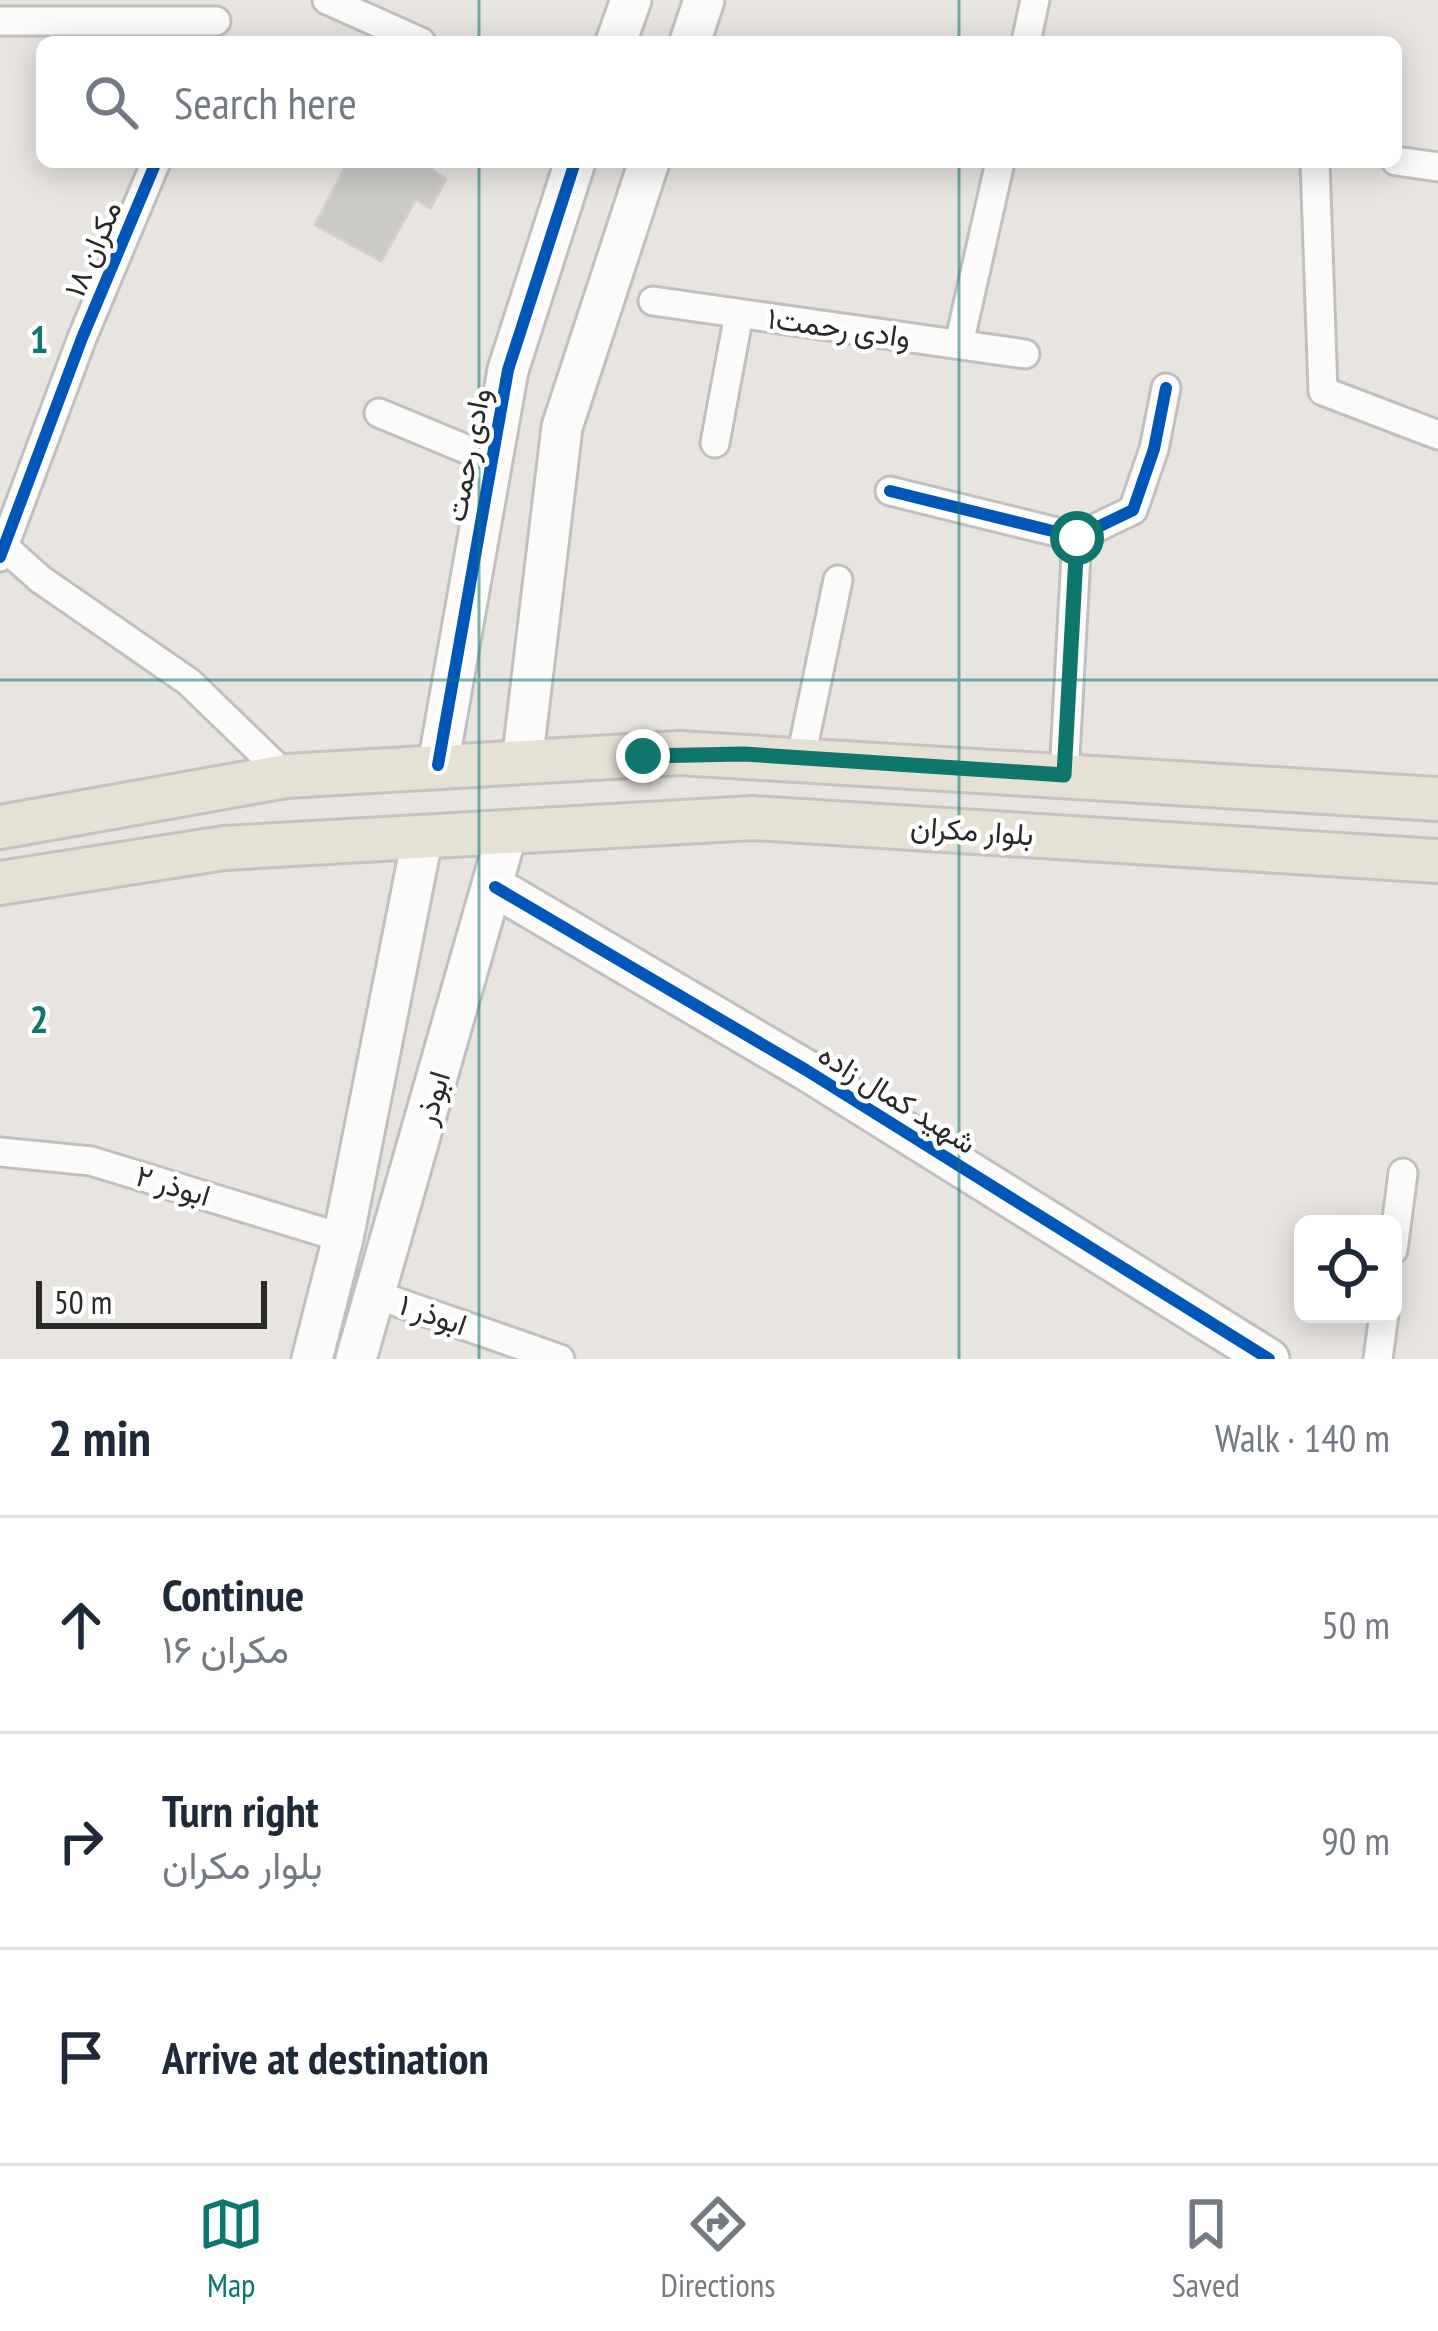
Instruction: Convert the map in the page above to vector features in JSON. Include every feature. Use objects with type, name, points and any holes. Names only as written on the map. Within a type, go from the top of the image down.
[{"type":"main road","name":"بلوار مکران","points":[[0,827],[286,776],[680,753],[1438,799]]},
{"type":"main road","points":[[506,836],[522,763]]},
{"type":"main road","points":[[0,883],[224,848],[422,840],[438,765]]},
{"type":"main road","name":"بلوار مکران","points":[[422,840],[753,818],[1438,861]]},
{"type":"street","points":[[327,0],[408,36]]},
{"type":"street","points":[[618,36],[631,0]]},
{"type":"street","points":[[696,36],[704,0]]},
{"type":"street","points":[[1027,36],[1035,0]]},
{"type":"street","points":[[0,21],[215,21]]},
{"type":"street","points":[[1402,161],[1438,167]]},
{"type":"street","name":"مکران ۱۸","points":[[154,168],[1,548],[189,682],[286,776]]},
{"type":"street","name":"وادی رحمت","points":[[438,765],[508,370],[573,168]]},
{"type":"street","points":[[522,763],[562,427],[647,168]]},
{"type":"street","points":[[959,344],[999,168]]},
{"type":"street","points":[[1315,168],[1323,391],[1438,435]]},
{"type":"street","name":"وادی رحمت۱","points":[[653,301],[1025,354]]},
{"type":"street","points":[[715,442],[739,314]]},
{"type":"street","points":[[890,491],[1077,538],[1133,510],[1154,449],[1166,388]]},
{"type":"street","points":[[379,413],[490,460]]},
{"type":"street","points":[[1064,775],[1077,538]]},
{"type":"street","points":[[801,757],[838,580]]},
{"type":"street","name":"ابوذر","points":[[356,1359],[506,836]]},
{"type":"street","name":"ابوذر","points":[[312,1359],[343,1238],[422,840]]},
{"type":"street","name":"شهید کمال زاده","points":[[495,887],[806,1070],[1269,1359]]},
{"type":"street","name":"ابوذر ۲","points":[[0,1152],[91,1161],[343,1238]]},
{"type":"street","points":[[1398,1215],[1403,1173]]},
{"type":"street","name":"ابوذر ۱","points":[[374,1294],[560,1359]]},
{"type":"street","points":[[1378,1359],[1383,1323]]},
{"type":"building","points":[[345,168],[432,168],[446,179],[430,208],[416,199],[381,261],[315,225]]},
{"type":"cycle path","points":[[0,557],[82,338],[153,168]]},
{"type":"cycle path","points":[[438,765],[508,370],[573,168]]},
{"type":"cycle path","points":[[890,491],[1077,537],[1133,510],[1154,449],[1166,388]]},
{"type":"cycle path","points":[[495,887],[806,1070],[1269,1359]]},
{"type":"route","points":[[643,756],[744,754],[1064,775],[1077,538]]}]
